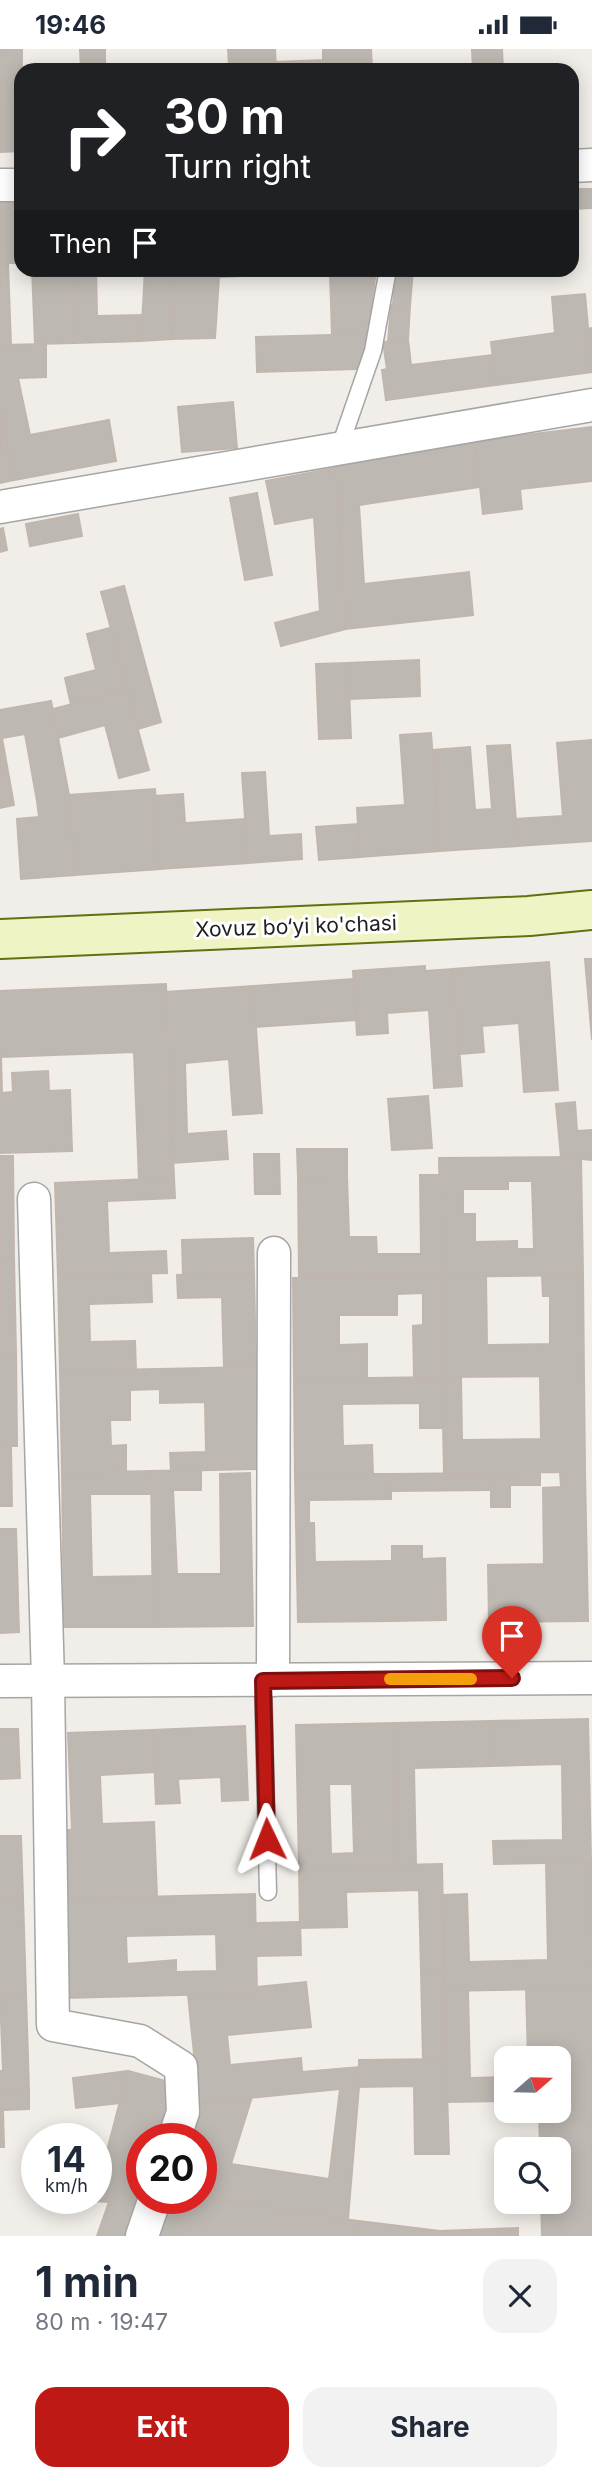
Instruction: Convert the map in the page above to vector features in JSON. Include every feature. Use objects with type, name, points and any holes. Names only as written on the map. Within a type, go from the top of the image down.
[{"type":"main road","name":"Xovuz bo‘yi ko'chasi","points":[[0,939],[515,917],[592,910]]},
{"type":"street","points":[[0,507],[592,405]]},
{"type":"street","points":[[34,1199],[48,1680],[53,2025],[140,2041],[181,2067],[183,2112],[179,2123]]},
{"type":"street","points":[[268,1680],[274,1253]]},
{"type":"street","points":[[0,1681],[592,1678]]},
{"type":"street","points":[[142,2236],[150,2214]]},
{"type":"lane","points":[[339,449],[373,351],[387,277]]},
{"type":"lane","points":[[268,1680],[268,1892]]},
{"type":"building","points":[[0,49],[22,49],[22,63],[14,63],[14,151],[0,152]]},
{"type":"building","points":[[80,49],[105,49],[105,63],[81,63]]},
{"type":"building","points":[[228,49],[275,49],[276,63],[229,63]]},
{"type":"building","points":[[323,49],[371,49],[372,63],[276,63],[323,60]]},
{"type":"building","points":[[472,49],[502,49],[503,63],[473,63]]},
{"type":"building","points":[[579,189],[592,189],[592,208],[579,209]]},
{"type":"building","points":[[14,200],[14,263],[8,263],[11,345],[0,345],[0,201]]},
{"type":"building","points":[[32,277],[72,277],[75,343],[35,344]]},
{"type":"building","points":[[72,277],[96,277],[97,316],[143,315],[141,341],[75,343]]},
{"type":"building","points":[[145,277],[176,277],[172,339],[141,341]]},
{"type":"building","points":[[176,277],[219,277],[215,338],[172,339]]},
{"type":"building","points":[[330,277],[375,277],[368,334],[332,335]]},
{"type":"building","points":[[395,277],[412,277],[410,306],[393,305]]},
{"type":"building","points":[[585,294],[592,372],[496,385],[491,342],[555,333],[552,297]]},
{"type":"building","points":[[391,305],[410,306],[408,339],[388,342]]},
{"type":"building","points":[[592,328],[592,371],[588,329]]},
{"type":"building","points":[[368,334],[357,369],[257,372],[256,337]]},
{"type":"building","points":[[408,339],[411,365],[492,355],[496,385],[386,400],[382,370],[387,369],[383,342]]},
{"type":"building","points":[[46,344],[46,377],[18,378],[30,435],[109,420],[116,461],[14,480],[0,409],[0,345]]},
{"type":"building","points":[[233,402],[237,448],[182,452],[178,407]]},
{"type":"building","points":[[0,409],[14,480],[0,483]]},
{"type":"building","points":[[592,427],[592,481],[520,489],[522,509],[483,514],[475,441]]},
{"type":"building","points":[[475,441],[480,487],[359,505],[364,584],[469,572],[473,615],[346,629],[335,462]]},
{"type":"building","points":[[335,468],[346,629],[281,646],[275,623],[320,611],[314,517],[275,524],[266,481]]},
{"type":"building","points":[[257,493],[272,575],[245,580],[230,498]]},
{"type":"building","points":[[78,514],[82,536],[30,546],[26,524]]},
{"type":"building","points":[[3,528],[7,550],[0,552],[0,529]]},
{"type":"building","points":[[124,586],[161,722],[138,729],[101,592]]},
{"type":"building","points":[[110,628],[127,690],[71,705],[65,678],[96,670],[87,634]]},
{"type":"building","points":[[419,660],[420,696],[349,699],[348,663]]},
{"type":"building","points":[[348,663],[351,738],[319,739],[316,664]]},
{"type":"building","points":[[127,690],[149,770],[119,778],[105,725],[58,738],[53,709]]},
{"type":"building","points":[[51,701],[69,795],[75,875],[21,879],[17,819],[39,817],[25,734],[2,738],[14,805],[0,808],[0,710]]},
{"type":"building","points":[[431,733],[440,851],[360,857],[357,808],[405,805],[400,735]]},
{"type":"building","points":[[592,740],[592,841],[518,846],[516,819],[563,816],[557,743]]},
{"type":"building","points":[[510,745],[518,846],[440,851],[433,750],[470,747],[475,810],[492,809],[487,746]]},
{"type":"building","points":[[265,772],[269,836],[301,834],[302,859],[248,863],[242,773]]},
{"type":"building","points":[[155,789],[160,869],[75,875],[69,795]]},
{"type":"building","points":[[183,794],[185,823],[157,825],[155,796]]},
{"type":"building","points":[[245,819],[248,863],[160,869],[157,825]]},
{"type":"building","points":[[358,824],[360,857],[319,860],[316,827]]},
{"type":"building","points":[[585,959],[592,959],[592,1040]]},
{"type":"building","points":[[549,962],[558,1090],[524,1092],[519,1023],[482,1026],[484,1052],[460,1054],[453,969]]},
{"type":"building","points":[[425,966],[425,971],[453,969],[462,1086],[434,1088],[429,1010],[387,1013],[388,1033],[357,1035],[353,971]]},
{"type":"building","points":[[353,979],[356,1020],[256,1027],[253,986]]},
{"type":"building","points":[[166,984],[174,1178],[139,1180],[134,1052],[1,1057],[2,1093],[13,1092],[12,1073],[48,1071],[49,1091],[70,1090],[72,1151],[0,1153],[0,991]]},
{"type":"building","points":[[253,986],[262,1113],[233,1115],[229,1059],[185,1063],[187,1134],[226,1131],[228,1159],[173,1163],[166,992]]},
{"type":"building","points":[[428,1096],[432,1148],[392,1150],[388,1099]]},
{"type":"building","points":[[575,1102],[577,1131],[592,1130],[592,1160],[561,1157],[556,1104]]},
{"type":"building","points":[[297,1149],[347,1149],[347,1176],[298,1177]]},
{"type":"building","points":[[254,1154],[279,1154],[280,1194],[255,1194]]},
{"type":"building","points":[[0,1156],[13,1156],[14,1258],[0,1258]]},
{"type":"building","points":[[581,1157],[583,1275],[441,1277],[439,1158]],"holes":[[[508,1181],[532,1181],[534,1249],[517,1249],[517,1241],[475,1242],[475,1214],[463,1214],[463,1189],[508,1189]]]},
{"type":"building","points":[[420,1175],[440,1175],[441,1277],[299,1278],[298,1177],[347,1176],[349,1237],[376,1237],[377,1254],[421,1254]]},
{"type":"building","points":[[174,1178],[175,1198],[107,1201],[109,1253],[166,1251],[167,1273],[58,1276],[55,1183]]},
{"type":"building","points":[[253,1238],[254,1273],[183,1275],[182,1240]]},
{"type":"building","points":[[0,1258],[14,1258],[16,1354],[0,1354]]},
{"type":"building","points":[[254,1273],[256,1367],[224,1368],[222,1297],[178,1298],[177,1275]]},
{"type":"building","points":[[151,1274],[152,1302],[89,1304],[90,1342],[135,1341],[136,1370],[60,1371],[58,1276]]},
{"type":"building","points":[[583,1275],[584,1376],[442,1377],[441,1277],[486,1276],[487,1345],[550,1344],[550,1296],[543,1296],[542,1276]]},
{"type":"building","points":[[441,1277],[442,1377],[414,1377],[413,1326],[423,1325],[423,1293],[397,1294],[397,1315],[339,1315],[339,1345],[367,1344],[367,1378],[294,1379],[293,1278]]},
{"type":"building","points":[[0,1354],[16,1354],[17,1446],[0,1446]]},
{"type":"building","points":[[256,1367],[259,1469],[171,1471],[170,1453],[206,1452],[205,1402],[160,1403],[160,1389],[130,1390],[130,1420],[110,1420],[111,1446],[126,1445],[126,1472],[62,1473],[60,1371]]},
{"type":"building","points":[[540,1376],[584,1376],[585,1472],[444,1473],[442,1377],[461,1377],[462,1440],[541,1439]]},
{"type":"building","points":[[442,1377],[443,1428],[420,1428],[420,1403],[342,1404],[343,1446],[372,1445],[373,1474],[295,1475],[294,1379]]},
{"type":"building","points":[[0,1446],[11,1446],[12,1506],[0,1506]]},
{"type":"building","points":[[201,1470],[201,1490],[173,1490],[177,1574],[221,1574],[220,1474],[250,1473],[253,1626],[153,1627],[151,1471]]},
{"type":"building","points":[[151,1471],[152,1494],[90,1494],[92,1577],[153,1576],[153,1627],[64,1627],[62,1473]]},
{"type":"building","points":[[540,1472],[540,1485],[510,1485],[510,1507],[491,1507],[491,1473]]},
{"type":"building","points":[[560,1472],[585,1472],[588,1621],[489,1622],[488,1565],[544,1564],[543,1488],[561,1487]]},
{"type":"building","points":[[491,1473],[491,1490],[391,1491],[391,1474]]},
{"type":"building","points":[[391,1474],[391,1499],[309,1500],[309,1523],[314,1523],[315,1562],[392,1561],[392,1621],[298,1622],[295,1475]]},
{"type":"building","points":[[0,1529],[16,1529],[19,1632],[0,1633]]},
{"type":"building","points":[[392,1546],[422,1546],[422,1559],[445,1558],[446,1620],[392,1621]]},
{"type":"building","points":[[588,1719],[591,1862],[494,1864],[493,1841],[563,1840],[562,1764],[491,1766],[490,1721]]},
{"type":"building","points":[[490,1721],[491,1766],[414,1768],[416,1865],[399,1865],[396,1723]]},
{"type":"building","points":[[396,1723],[399,1865],[299,1867],[296,1725]],"holes":[[[329,1784],[352,1784],[354,1853],[331,1854]]]},
{"type":"building","points":[[245,1726],[248,1800],[222,1801],[221,1777],[178,1779],[180,1803],[156,1804],[153,1730]]},
{"type":"building","points":[[0,1729],[18,1729],[20,1778],[0,1779]]},
{"type":"building","points":[[153,1730],[155,1772],[100,1775],[102,1824],[154,1822],[157,1896],[63,1899],[61,1830],[72,1830],[68,1733]]},
{"type":"building","points":[[0,1836],[21,1836],[23,1898],[0,1899]]},
{"type":"building","points":[[546,1862],[591,1862],[592,1988],[445,1991],[443,1895],[467,1894],[469,1962],[548,1960]]},
{"type":"building","points":[[442,1864],[444,1971],[421,1971],[419,1890],[346,1892],[347,1927],[300,1928],[299,1867]]},
{"type":"building","points":[[255,1894],[257,1993],[66,1998],[63,1899]],"holes":[[[216,1934],[217,1971],[176,1972],[176,1960],[127,1964],[126,1936]]]},
{"type":"building","points":[[23,1898],[26,1994],[0,1994],[0,1899]]},
{"type":"building","points":[[300,1922],[301,1955],[256,1956],[256,1923]]},
{"type":"building","points":[[421,1971],[444,1971],[446,2059],[423,2059]]},
{"type":"building","points":[[306,1982],[311,2027],[227,2035],[230,2065],[301,2058],[302,2072],[359,2067],[359,2087],[199,2103],[188,1995],[257,1993],[257,1987]]},
{"type":"building","points":[[592,1988],[592,2100],[571,2100],[571,2046],[528,2046],[526,1989]]},
{"type":"building","points":[[468,1990],[470,2078],[494,2077],[494,2101],[447,2102],[445,1991]]},
{"type":"building","points":[[0,1994],[26,1994],[29,2090],[0,2091],[0,2071],[3,2071]]},
{"type":"building","points":[[446,2059],[449,2154],[415,2154],[414,2086],[359,2087],[359,2060]]},
{"type":"building","points":[[128,2071],[173,2083],[162,2123],[126,2123],[126,2179],[112,2178],[112,2132]]},
{"type":"building","points":[[128,2071],[120,2103],[76,2108],[73,2078]]},
{"type":"building","points":[[359,2087],[348,2219],[217,2201],[217,2123],[193,2123],[199,2103],[252,2097],[231,2164],[329,2179],[340,2089]]},
{"type":"building","points":[[29,2090],[29,2109],[3,2110],[4,2147],[0,2147],[0,2091]]},
{"type":"building","points":[[571,2100],[592,2100],[592,2236],[542,2236],[541,2214],[571,2214],[571,2137],[540,2137],[539,2123],[571,2123]]},
{"type":"building","points":[[112,2178],[126,2180],[126,2214],[136,2214],[128,2236],[97,2236],[105,2214],[112,2214]]},
{"type":"building","points":[[217,2201],[359,2221],[357,2236],[156,2236],[164,2214],[217,2214]]},
{"type":"building","points":[[359,2221],[441,2231],[440,2236],[357,2236]]},
{"type":"building","points":[[518,2228],[518,2236],[440,2236],[441,2231]]},
{"type":"slow traffic","points":[[390,1679],[471,1679]]},
{"type":"route","points":[[267,1839],[263,1681],[512,1678]]}]
